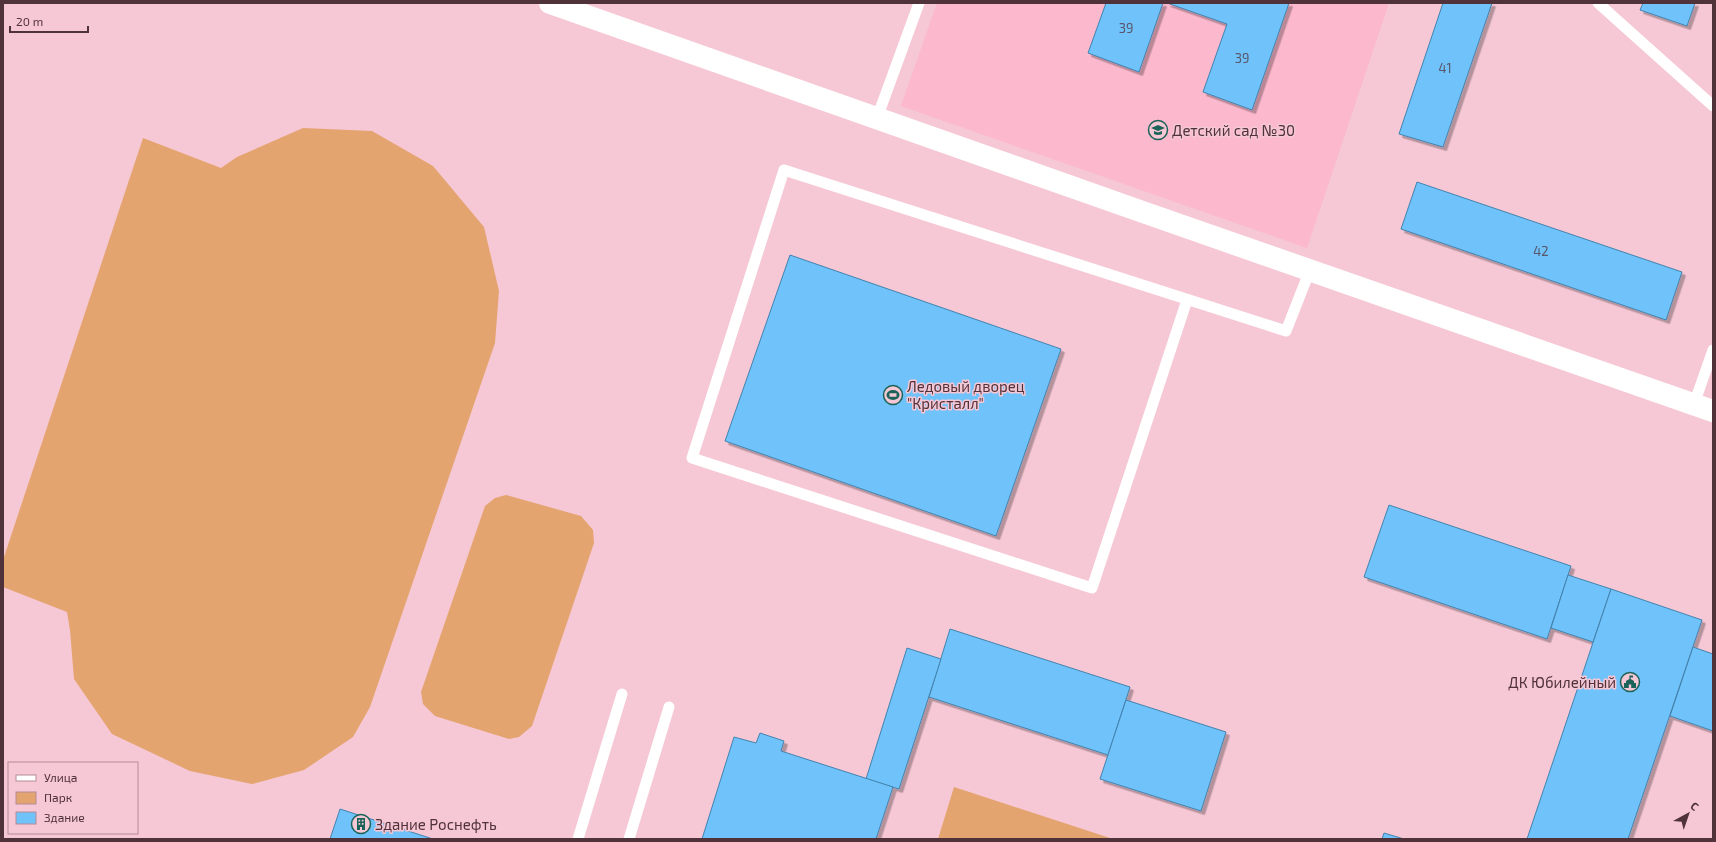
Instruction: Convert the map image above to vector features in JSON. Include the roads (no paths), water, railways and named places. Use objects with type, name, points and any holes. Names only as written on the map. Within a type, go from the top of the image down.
[{"type":"street","points":[[550,3],[1704,407]]},
{"type":"lane","points":[[877,118],[919,3]]},
{"type":"lane","points":[[1598,3],[1713,106]]},
{"type":"lane","points":[[1188,300],[1092,588],[692,458],[784,170],[1286,331],[1310,270]]},
{"type":"lane","points":[[1704,407],[1713,350]]},
{"type":"lane","points":[[578,839],[622,694]]},
{"type":"lane","points":[[629,839],[669,707]]},
{"type":"place","name":"Детский сад №30","points":[[1158,130]]},
{"type":"place","name":"Ледовый дворец \"Кристалл\"","points":[[893,395]]},
{"type":"place","name":"ДК Юбилейный","points":[[1630,682]]},
{"type":"place","name":"Здание Роснефть","points":[[361,824]]}]
